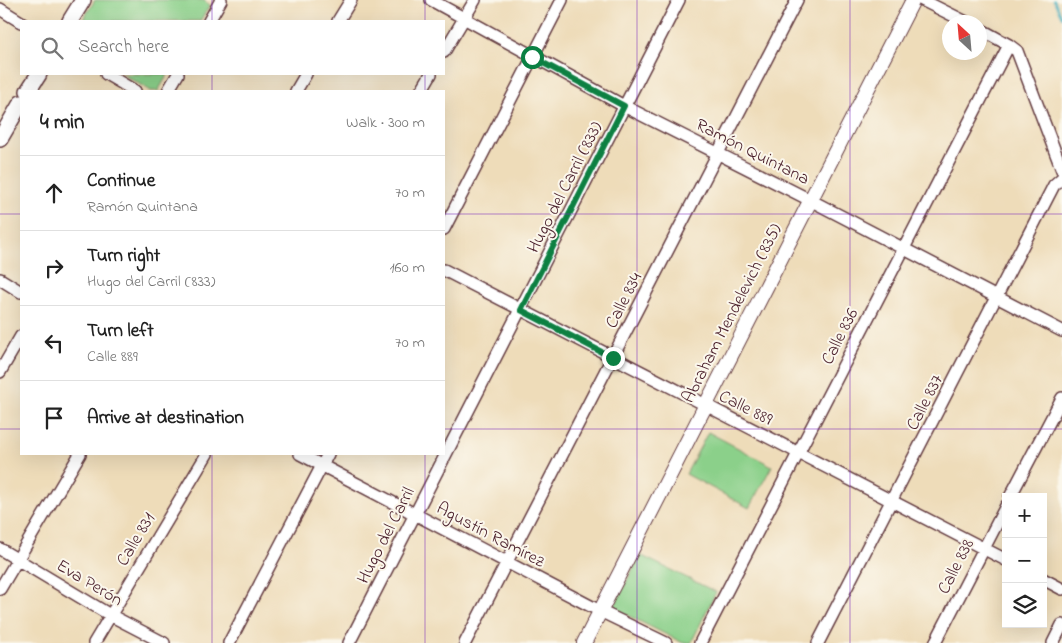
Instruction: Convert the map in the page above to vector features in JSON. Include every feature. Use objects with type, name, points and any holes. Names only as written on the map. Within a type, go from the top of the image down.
[{"type":"main road","points":[[71,20],[83,0]]},
{"type":"main road","points":[[29,90],[38,75]]},
{"type":"main road","points":[[0,139],[20,105]]},
{"type":"street","points":[[210,20],[221,0]]},
{"type":"street","points":[[339,20],[351,0]]},
{"type":"street","name":"Ramón Quintana","points":[[431,0],[624,106],[1062,330]]},
{"type":"street","points":[[445,50],[475,0]]},
{"type":"street","points":[[445,227],[562,0]]},
{"type":"street","name":"Hugo del Carril (833)","points":[[521,310],[679,0]]},
{"type":"street","name":"Calle 834","points":[[465,643],[797,0]]},
{"type":"street","name":"Abraham Mendelevich (835)","points":[[584,643],[913,0]]},
{"type":"street","points":[[922,0],[952,15]]},
{"type":"street","points":[[0,9],[20,21]]},
{"type":"street","points":[[987,34],[1017,51],[1062,170]]},
{"type":"street","name":"Calle 836","points":[[700,643],[1009,45]]},
{"type":"street","points":[[108,75],[133,90]]},
{"type":"street","points":[[169,90],[177,75]]},
{"type":"street","points":[[297,90],[305,75]]},
{"type":"street","points":[[422,90],[430,75]]},
{"type":"street","name":"Calle 837","points":[[818,643],[1054,185],[1062,178]]},
{"type":"street","name":"Calle 889","points":[[445,271],[1002,558]]},
{"type":"street","points":[[0,279],[20,291]]},
{"type":"street","name":"Hugo del Carril","points":[[348,643],[521,310]]},
{"type":"street","points":[[0,372],[20,338]]},
{"type":"street","points":[[1012,493],[1062,398]]},
{"type":"street","points":[[0,588],[79,455]]},
{"type":"street","name":"Calle 831","points":[[94,643],[206,455]]},
{"type":"street","name":"Agustín Ramírez","points":[[302,455],[600,611],[666,643]]},
{"type":"street","points":[[229,643],[327,455]]},
{"type":"street","name":"Calle 838","points":[[935,643],[1002,513]]},
{"type":"street","name":"Eva Perón","points":[[0,548],[110,615],[164,643]]},
{"type":"street","points":[[1047,581],[1062,589]]},
{"type":"street","points":[[1053,643],[1062,625]]},
{"type":"green space","points":[[95,0],[203,0],[210,5],[201,20],[83,20]]},
{"type":"green space","points":[[124,75],[167,75],[159,90],[149,90]]},
{"type":"green space","points":[[708,432],[772,466],[749,508],[686,474]]},
{"type":"green space","points":[[640,555],[716,592],[691,643],[683,643],[613,608]]},
{"type":"waterway","points":[[1054,0],[1062,17]]},
{"type":"route","points":[[532,57],[624,106],[521,310],[613,358]]}]
